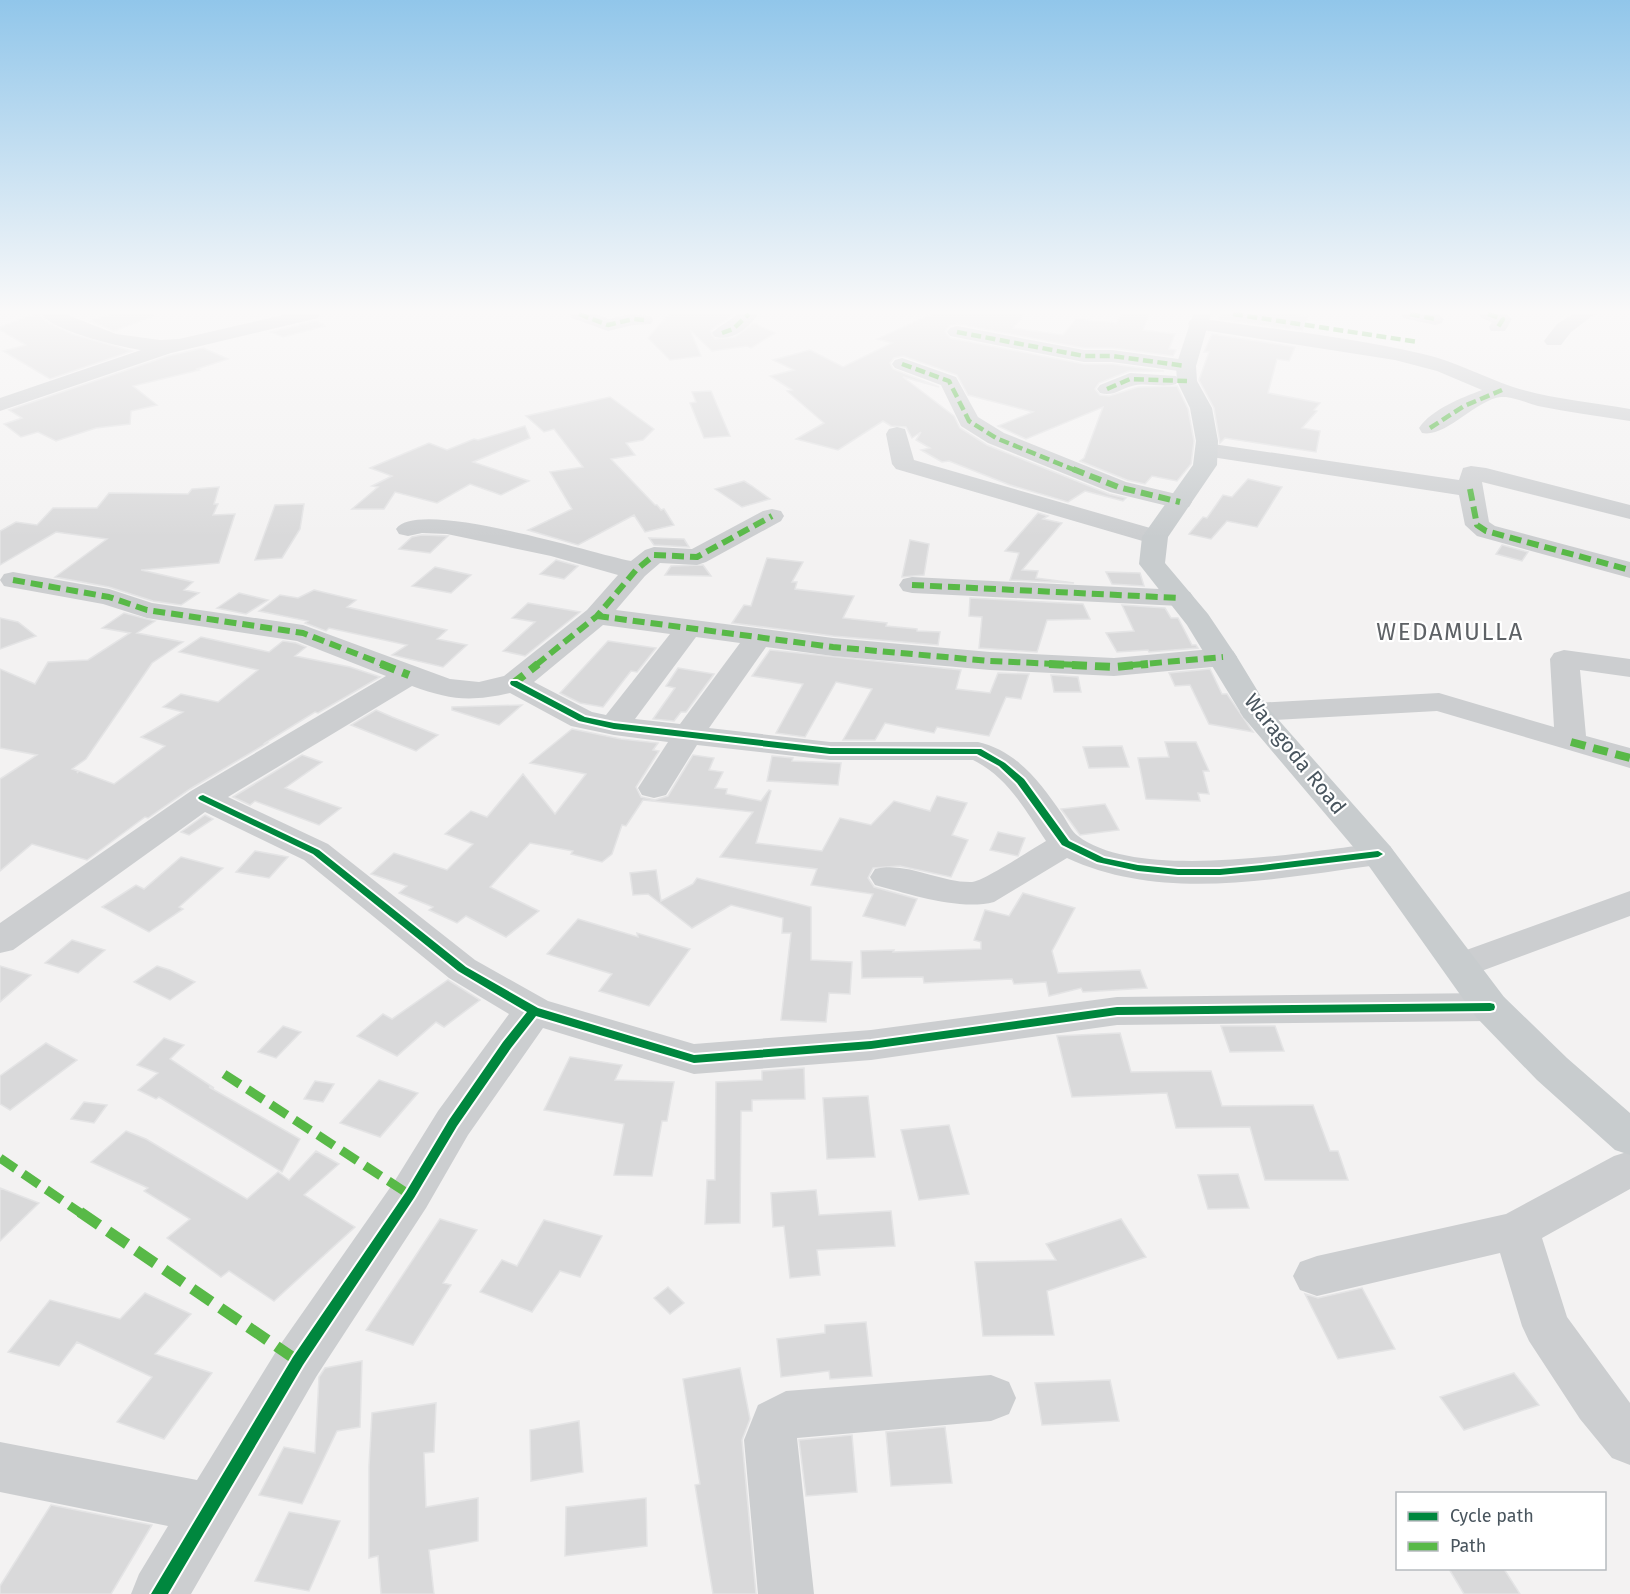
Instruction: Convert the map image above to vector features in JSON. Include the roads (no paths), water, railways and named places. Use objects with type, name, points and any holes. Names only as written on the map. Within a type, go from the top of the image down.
[{"type":"main road","points":[[1155,537],[1205,465],[1207,441],[1201,408],[1193,388]]},
{"type":"main road","name":"Waragoda Road","points":[[1155,537],[1152,564],[1223,657],[1255,712],[1378,854],[1490,1007],[1552,1069],[1630,1138]]},
{"type":"street","points":[[0,405],[48,388]]},
{"type":"street","points":[[953,388],[969,421],[996,438],[1118,487],[1180,502]]},
{"type":"street","points":[[1498,388],[1529,398],[1630,415]]},
{"type":"street","points":[[1430,428],[1448,414],[1475,400],[1502,390]]},
{"type":"street","points":[[897,434],[904,464],[1155,537]]},
{"type":"street","points":[[1206,450],[1470,489]]},
{"type":"street","points":[[1630,512],[1471,473],[1470,489],[1478,525],[1486,531],[1630,570]]},
{"type":"street","points":[[13,580],[109,597],[171,614],[303,633],[446,688],[480,691],[514,683],[597,616],[636,570],[654,555],[697,557],[772,516]]},
{"type":"street","points":[[408,529],[421,525],[447,527],[556,549],[609,565],[636,570]]},
{"type":"street","points":[[912,585],[1180,598]]},
{"type":"street","points":[[597,616],[758,638],[990,661],[1103,667],[1223,657]]},
{"type":"street","points":[[614,726],[688,629]]},
{"type":"street","points":[[654,788],[688,735],[758,638]]},
{"type":"street","points":[[1571,742],[1564,659],[1630,668]]},
{"type":"street","points":[[0,941],[203,798],[409,675]]},
{"type":"street","points":[[514,683],[582,719],[614,726],[830,751],[978,751],[992,757],[1020,778],[1066,844],[1112,864],[1158,872],[1242,870],[1378,854]]},
{"type":"street","points":[[1255,712],[1439,702],[1630,758]]},
{"type":"street","points":[[203,798],[316,852],[462,969],[534,1011],[694,1059],[871,1044],[1117,1011],[1490,1007]]},
{"type":"street","points":[[888,877],[957,892],[981,894],[1066,844]]},
{"type":"street","points":[[1460,966],[1630,903]]},
{"type":"street","points":[[159,1594],[298,1361],[410,1195],[453,1123],[534,1011]]},
{"type":"street","points":[[1317,1276],[1516,1230],[1630,1168]]},
{"type":"street","points":[[1516,1230],[1546,1326],[1598,1403],[1630,1441]]},
{"type":"street","points":[[786,1594],[770,1440],[776,1422],[786,1415],[991,1398]]},
{"type":"street","points":[[0,1467],[211,1509]]},
{"type":"district","name":"WEDAMULLA","points":[[1450,632]]}]
